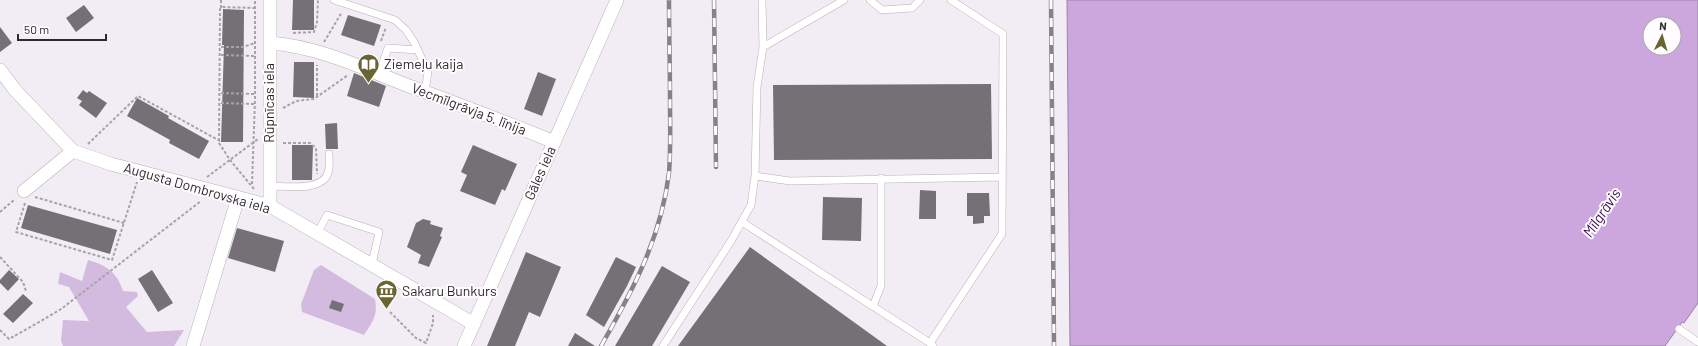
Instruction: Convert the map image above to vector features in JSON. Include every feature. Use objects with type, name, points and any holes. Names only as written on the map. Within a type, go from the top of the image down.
[{"type":"street","name":"Rūpnīcas iela","points":[[270,0],[270,206]]},
{"type":"street","name":"Gāles iela","points":[[464,346],[617,0]]},
{"type":"street","name":"Vecmīlgrāvja 5. līnija","points":[[270,43],[284,44],[318,53],[379,74],[554,142]]},
{"type":"street","name":"Augusta Dombrovska iela","points":[[0,70],[15,90],[73,151],[111,164],[270,206],[474,324]]},
{"type":"street","points":[[26,196],[73,151]]},
{"type":"street","points":[[193,346],[238,198]]},
{"type":"lane","points":[[334,0],[395,20],[406,30],[418,50],[428,72],[425,92]]},
{"type":"lane","points":[[663,346],[731,241],[751,205],[755,176],[757,88],[763,47],[762,0]]},
{"type":"lane","points":[[763,47],[844,0]]},
{"type":"lane","points":[[870,0],[882,10],[912,8],[920,0]]},
{"type":"lane","points":[[742,222],[932,345],[1002,234],[1003,34],[951,0]]},
{"type":"lane","points":[[379,74],[388,48],[418,50]]},
{"type":"lane","points":[[269,186],[314,186],[323,180],[328,174],[328,154]]},
{"type":"lane","points":[[755,176],[790,181],[881,178],[1002,177]]},
{"type":"lane","points":[[873,306],[881,286],[881,178]]},
{"type":"lane","points":[[318,234],[327,215],[378,232],[372,264]]},
{"type":"lane","points":[[1679,329],[1698,342]]},
{"type":"path","points":[[221,0],[221,103],[219,143],[230,160],[256,191]]},
{"type":"path","points":[[251,0],[255,4]]},
{"type":"path","points":[[252,185],[255,104],[255,0]]},
{"type":"path","points":[[292,33],[314,32],[317,22],[318,0]]},
{"type":"path","points":[[222,8],[255,8]]},
{"type":"path","points":[[317,96],[318,53],[341,11],[349,14]]},
{"type":"path","points":[[380,24],[386,26],[380,45]]},
{"type":"path","points":[[221,47],[243,47],[255,43]]},
{"type":"path","points":[[221,55],[255,56]]},
{"type":"path","points":[[283,108],[296,101],[314,99],[354,71],[356,66]]},
{"type":"path","points":[[221,93],[255,94]]},
{"type":"path","points":[[73,151],[84,147],[138,96],[220,141]]},
{"type":"path","points":[[221,103],[255,104]]},
{"type":"path","points":[[211,174],[269,132]]},
{"type":"path","points":[[283,143],[310,143],[316,148],[317,175],[314,179]]},
{"type":"path","points":[[26,196],[16,232],[112,260],[140,172]]},
{"type":"path","points":[[0,330],[9,339],[63,309],[213,191]]},
{"type":"path","points":[[0,212],[26,196],[124,223]]},
{"type":"path","points":[[0,257],[23,282],[26,291]]},
{"type":"path","points":[[390,312],[416,338]]},
{"type":"shaded area","points":[[88,260],[100,264],[110,270],[118,279],[123,291],[137,292],[138,296],[126,307],[147,332],[184,330],[174,346],[63,346],[61,341],[63,320],[89,321],[69,287],[58,284],[60,272],[82,281]]},
{"type":"shaded area","points":[[321,265],[375,299],[375,314],[364,335],[302,312],[301,304],[314,270]]},
{"type":"water","name":"Mīlgrāvis","points":[[1067,0],[1698,0],[1698,303],[1665,346],[1070,346]]},
{"type":"building","points":[[293,0],[314,0],[314,30],[292,30]]},
{"type":"building","points":[[84,5],[94,18],[76,32],[66,18]]},
{"type":"building","points":[[223,9],[244,10],[243,142],[221,142],[224,45],[222,45]]},
{"type":"building","points":[[348,15],[381,25],[374,46],[341,35]]},
{"type":"building","points":[[0,27],[12,43],[0,52]]},
{"type":"building","points":[[294,62],[314,62],[314,98],[293,97]]},
{"type":"building","points":[[538,72],[556,79],[542,116],[524,109]]},
{"type":"building","points":[[354,73],[386,86],[379,107],[347,96]]},
{"type":"building","points":[[991,84],[992,159],[774,160],[773,85]]},
{"type":"building","points":[[83,90],[87,93],[89,91],[107,103],[96,118],[79,105],[82,101],[77,98]]},
{"type":"building","points":[[137,98],[169,116],[168,118],[209,141],[199,159],[169,143],[170,140],[127,116]]},
{"type":"building","points":[[337,123],[338,149],[326,149],[325,124]]},
{"type":"building","points":[[292,145],[313,145],[312,180],[292,180]]},
{"type":"building","points":[[473,145],[517,164],[505,191],[502,189],[495,205],[460,191],[467,175],[461,172]]},
{"type":"building","points":[[920,190],[936,191],[936,219],[919,219]]},
{"type":"building","points":[[967,193],[989,193],[990,216],[984,216],[984,223],[973,224],[973,216],[967,216]]},
{"type":"building","points":[[823,197],[862,198],[861,241],[822,240]]},
{"type":"building","points":[[28,205],[117,230],[110,254],[21,228]]},
{"type":"building","points":[[423,219],[431,221],[430,224],[443,228],[440,236],[442,237],[429,267],[418,263],[421,255],[407,247],[416,223]]},
{"type":"building","points":[[237,228],[284,241],[275,272],[228,258]]},
{"type":"building","points":[[750,247],[887,346],[678,346]]},
{"type":"building","points":[[526,252],[561,267],[540,317],[529,312],[515,346],[487,346]]},
{"type":"building","points":[[616,257],[636,267],[604,327],[586,315]]},
{"type":"building","points":[[662,266],[690,282],[652,346],[615,346]]},
{"type":"building","points":[[9,270],[19,279],[8,291],[0,283],[0,280]]},
{"type":"building","points":[[152,270],[173,303],[158,312],[138,279]]},
{"type":"building","points":[[23,294],[33,303],[13,323],[3,314]]},
{"type":"building","points":[[332,300],[344,304],[341,312],[329,308]]},
{"type":"building","points":[[575,333],[595,346],[568,346]]},
{"type":"railway","points":[[601,346],[644,263],[660,220],[665,197],[669,173],[670,145],[669,0]]},
{"type":"railway","points":[[714,0],[716,167]]},
{"type":"railway","points":[[1051,0],[1054,346]]},
{"type":"place","name":"Ziemeļu kaija","points":[[368,84]]},
{"type":"place","name":"Sakaru Bunkurs","points":[[387,310]]}]
